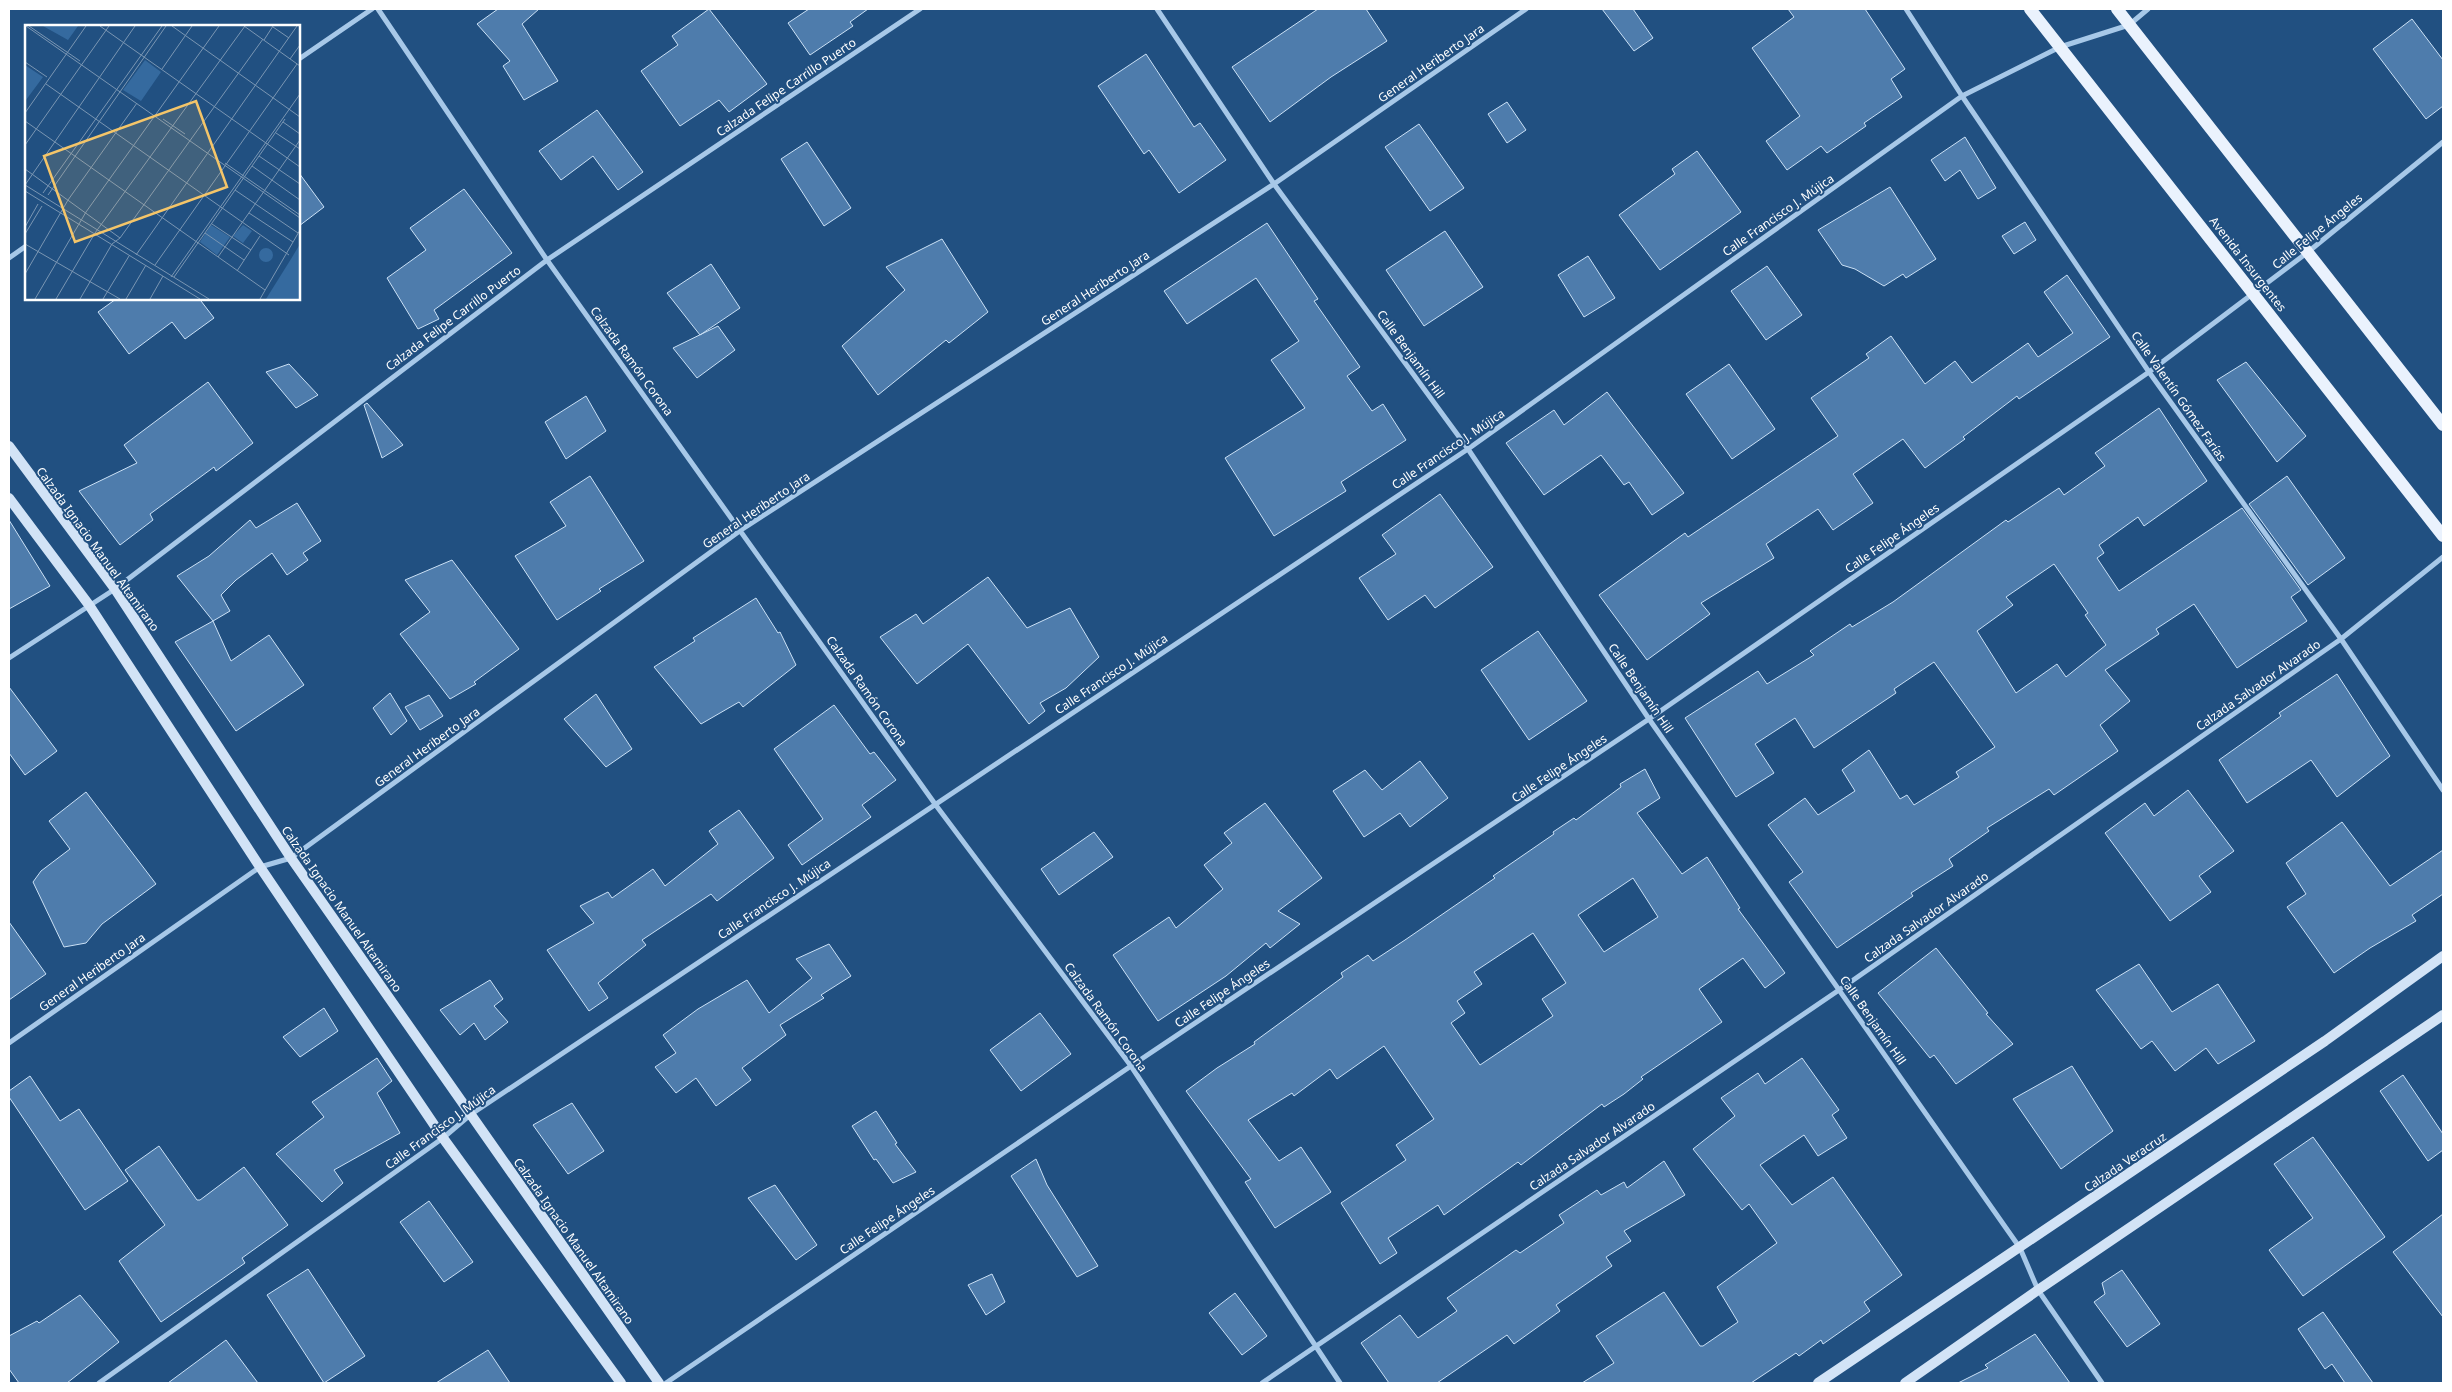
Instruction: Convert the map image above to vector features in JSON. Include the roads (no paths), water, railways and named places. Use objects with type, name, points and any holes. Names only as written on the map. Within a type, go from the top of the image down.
[{"type":"main road","name":"Avenida Insurgentes","points":[[2030,9],[2443,536]]},
{"type":"main road","points":[[2117,9],[2443,425]]},
{"type":"street","points":[[300,58],[372,9]]},
{"type":"street","name":"Calzada Ramón Corona","points":[[378,9],[546,260],[741,530],[935,804],[1131,1066],[1340,1383]]},
{"type":"street","name":"Calzada Felipe Carrillo Puerto","points":[[9,658],[89,604],[115,589],[546,260],[920,9]]},
{"type":"street","name":"Calle Benjamín Hill","points":[[1157,9],[1274,184],[1468,449],[1649,719],[2020,1248],[2038,1290],[2102,1383]]},
{"type":"street","name":"General Heriberto Jara","points":[[9,1043],[260,867],[291,858],[741,530],[1274,184],[1526,9]]},
{"type":"street","name":"Calle Valentín Gómez Farías","points":[[1906,9],[1962,96],[2149,372],[2341,639],[2443,790]]},
{"type":"street","name":"Calle Francisco J. Mújica","points":[[99,1383],[443,1138],[470,1115],[1468,449],[1962,96],[2060,48],[2129,25],[2148,9]]},
{"type":"street","name":"Calle Felipe Ángeles","points":[[666,1383],[1131,1066],[1649,719],[2149,372],[2308,252],[2443,142]]},
{"type":"street","points":[[9,258],[25,247]]},
{"type":"street","name":"Calzada Ignacio Manuel Altamirano","points":[[9,446],[115,589],[291,858],[659,1383]]},
{"type":"street","points":[[9,498],[89,604],[260,867],[443,1138],[621,1383]]},
{"type":"street","name":"Calzada Salvador Alvarado","points":[[1262,1383],[1840,990],[2341,639],[2443,556]]},
{"type":"street","name":"Calzada Veracruz","points":[[1818,1383],[2325,1041],[2443,956]]},
{"type":"street","points":[[1905,1383],[2038,1290],[2443,1015]]}]
